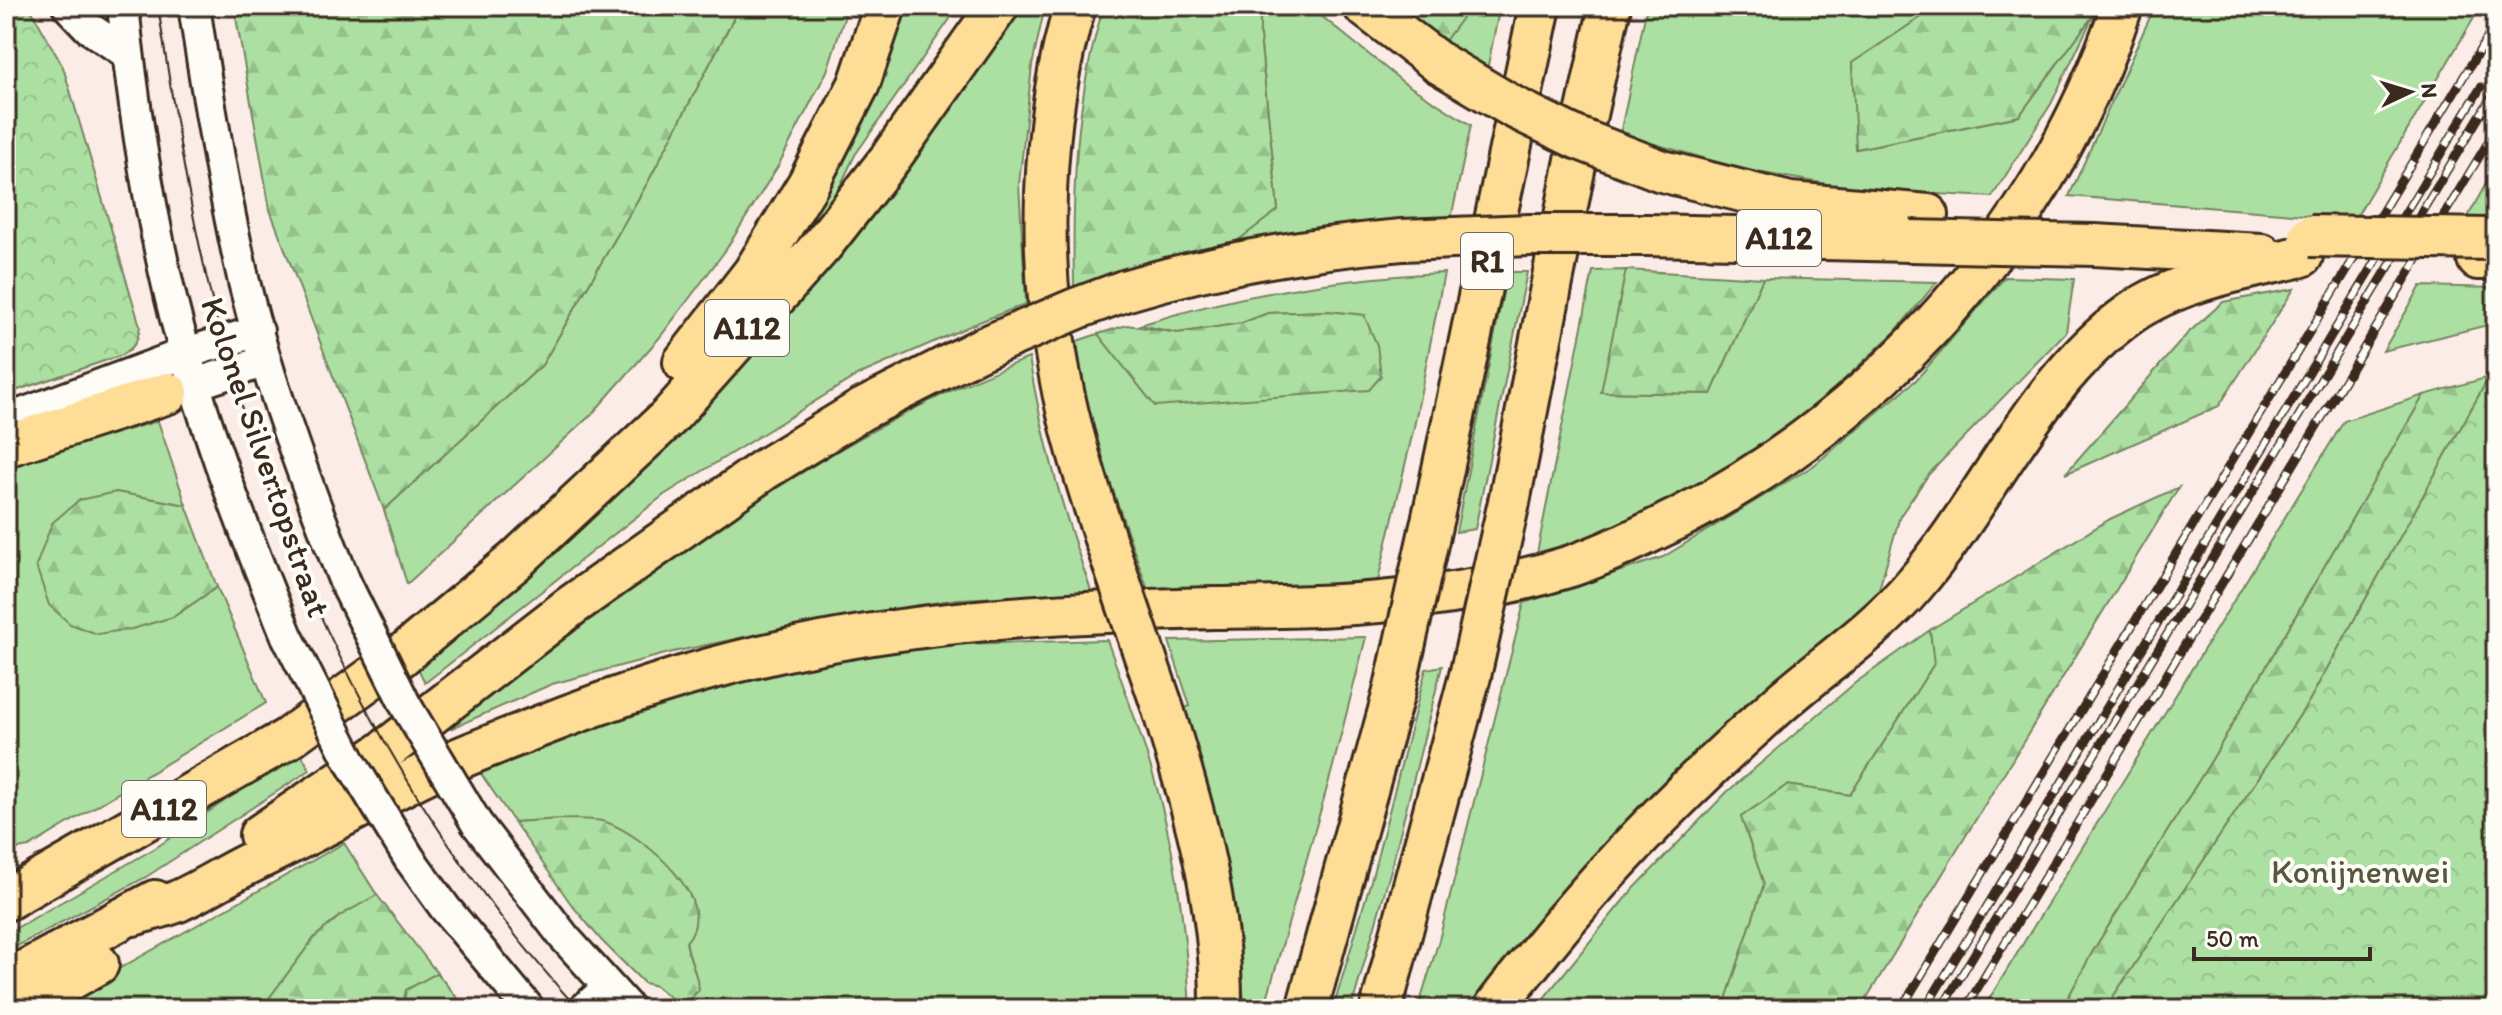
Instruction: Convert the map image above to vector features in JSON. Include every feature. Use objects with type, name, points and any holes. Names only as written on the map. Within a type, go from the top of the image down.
[{"type":"highway","points":[[454,611],[499,550],[617,439],[687,359],[754,272],[808,184],[859,84],[885,6]]},
{"type":"highway","name":"A112","points":[[6,900],[24,876],[287,739],[362,686],[526,551],[669,417],[823,244],[889,160],[998,6]]},
{"type":"highway","points":[[1075,6],[1067,31],[1053,118],[1045,211],[1048,299],[1069,418],[1104,536],[1193,805],[1214,902],[1222,977],[1221,1009]]},
{"type":"highway","points":[[1364,6],[1439,63],[1513,107],[1577,138],[1662,171],[1790,203],[1919,228]]},
{"type":"highway","name":"R1","points":[[1307,1009],[1394,692],[1540,6]]},
{"type":"highway","name":"R1","points":[[1381,1009],[1470,676],[1509,502],[1576,160],[1610,6]]},
{"type":"highway","points":[[133,915],[176,902],[406,783],[496,743],[630,692],[759,656],[884,631],[989,619],[1217,608],[1279,609],[1422,598],[1572,565],[1636,539],[1722,495],[1800,444],[1870,386],[1948,311],[1996,252],[2039,187],[2080,112],[2122,6]]},
{"type":"highway","name":"A112","points":[[6,981],[133,915],[316,799],[383,752],[571,606],[765,469],[861,410],[981,349],[1124,291],[1167,278],[1335,246],[1530,235],[1919,228],[2306,246],[2490,249]]},
{"type":"highway","points":[[1494,1009],[1579,902],[1659,816],[1816,672],[1871,629],[1914,586],[2002,465],[2051,390],[2101,337],[2134,311],[2188,285],[2306,246]]},
{"type":"highway","points":[[6,446],[181,388]]},
{"type":"highway","points":[[17,1009],[250,876],[285,847]]},
{"type":"main road","points":[[68,6],[89,28],[128,54]]},
{"type":"main road","name":"Kolonel Silvertopstraat","points":[[123,6],[155,224],[186,353],[181,388],[236,508],[287,636],[351,763],[409,858],[445,908],[529,1009]]},
{"type":"main road","name":"Kolonel Silvertopstraat","points":[[194,6],[217,147],[244,279],[266,361],[345,582],[406,706],[477,824],[537,903],[624,1003]]},
{"type":"main road","points":[[6,420],[186,353],[258,331]]},
{"type":"main road","points":[[181,388],[266,361]]},
{"type":"main road","points":[[584,1009],[624,1003]]},
{"type":"green space","points":[[6,6],[29,6],[63,67],[140,326],[135,343],[122,355],[6,394]]},
{"type":"green space","points":[[234,6],[740,6],[649,180],[542,365],[384,510],[270,210]]},
{"type":"green space","points":[[740,6],[848,6],[827,71],[778,166],[725,251],[660,337],[592,414],[407,584],[384,510],[542,365],[649,180]]},
{"type":"green space","points":[[894,6],[959,6],[855,155],[832,203],[759,293]]},
{"type":"green space","points":[[1019,6],[1045,6],[1032,66],[1019,184],[1026,304],[856,376],[664,495],[425,683],[415,662],[830,262],[983,64]]},
{"type":"green space","points":[[1104,6],[1260,6],[1260,37],[1278,210],[1233,244],[1146,263],[1074,287],[1077,145],[1087,75]]},
{"type":"green space","points":[[1260,6],[1309,6],[1403,82],[1471,125],[1451,219],[1233,244],[1278,209],[1260,37]]},
{"type":"green space","points":[[1396,6],[1470,6],[1470,7],[1444,42]]},
{"type":"green space","points":[[1470,6],[1500,6],[1487,70],[1444,42]]},
{"type":"green space","points":[[1647,6],[1938,6],[1852,63],[1857,149],[2019,116],[2094,14],[2051,104],[1992,197],[1862,190],[1745,170],[1620,134]]},
{"type":"green space","points":[[1938,6],[2096,6],[2094,14],[2019,116],[1856,149],[1852,63]]},
{"type":"green space","points":[[2155,6],[2481,6],[2355,219],[2069,196]]},
{"type":"green space","points":[[2496,165],[2496,225],[2464,224]]},
{"type":"green space","points":[[1626,270],[1602,392],[1711,394],[1763,278],[1937,282],[1895,332],[1807,414],[1730,470],[1632,518],[1536,558],[1593,271]]},
{"type":"green space","points":[[1626,270],[1763,278],[1711,394],[1601,392]]},
{"type":"green space","points":[[1507,272],[1527,272],[1475,529],[1456,532]]},
{"type":"green space","points":[[1444,273],[1414,427],[1376,589],[1149,593],[1088,420],[1077,341],[1098,334],[1155,406],[1364,315],[1328,311],[1268,313],[1242,323],[1178,333],[1140,325],[1214,304],[1290,289]]},
{"type":"green space","points":[[2005,277],[2074,279],[2066,332],[1929,474],[1900,516],[1873,610],[1721,729],[1616,834],[1540,922],[1474,1009],[1418,1009],[1439,940],[1524,603],[1663,557],[1813,466],[1916,380]]},
{"type":"green space","points":[[2421,286],[2496,288],[2496,323],[2383,351]]},
{"type":"green space","points":[[2294,289],[2219,406],[2065,474],[2187,334],[2223,302]]},
{"type":"green space","points":[[1328,311],[1364,315],[1377,345],[1381,376],[1369,390],[1155,406],[1098,334],[1127,325],[1178,333],[1242,323],[1268,313]]},
{"type":"green space","points":[[1029,358],[1055,477],[1092,593],[957,599],[811,623],[673,652],[552,684],[450,729],[440,712],[762,497],[848,445],[936,398]]},
{"type":"green space","name":"Konijnenwei","points":[[2496,376],[2496,1009],[2105,1009],[2308,703],[2489,377]]},
{"type":"green space","points":[[2489,377],[2308,703],[2105,1009],[2062,1009],[2093,951],[2213,758],[2424,395]]},
{"type":"green space","points":[[2424,395],[2213,758],[2093,951],[2062,1009],[1983,1009],[2344,421]]},
{"type":"green space","points":[[158,421],[186,505],[116,492],[173,617],[217,587],[266,703],[29,847],[6,851],[6,465]]},
{"type":"green space","points":[[2179,487],[1860,1009],[1723,1009],[1764,884],[1741,817],[1787,785],[1850,795],[1934,664],[1930,630],[2110,519]]},
{"type":"green space","points":[[116,492],[186,505],[217,587],[173,617],[132,629],[97,634],[70,624],[49,605],[36,566],[52,523],[79,500]]},
{"type":"green space","points":[[1930,630],[1934,664],[1850,795],[1787,785],[1741,817],[1764,884],[1723,1009],[1535,1009],[1626,897],[1727,792],[1855,683]]},
{"type":"green space","points":[[1366,637],[1264,1009],[1244,1009],[1234,917],[1223,856],[1184,708],[1190,706],[1169,641]]},
{"type":"green space","points":[[1107,640],[1146,752],[1167,827],[1186,948],[1190,1009],[679,1009],[699,990],[686,941],[562,819],[514,822],[475,765],[746,675],[899,649],[957,644]]},
{"type":"green space","points":[[1442,666],[1390,873],[1351,1009],[1333,1009],[1372,877],[1426,669]]},
{"type":"green space","points":[[299,750],[310,770],[146,877],[6,952],[6,934],[157,847]]},
{"type":"green space","points":[[562,819],[601,821],[622,829],[657,855],[687,889],[694,908],[695,926],[686,942],[699,990],[681,1007],[656,986],[644,983],[601,940],[571,904],[514,822]]},
{"type":"green space","points":[[344,843],[377,895],[340,916],[315,937],[261,1009],[47,1009]]},
{"type":"green space","points":[[377,895],[437,973],[406,990],[402,1009],[261,1009],[315,937],[340,916]]},
{"type":"green space","points":[[433,968],[466,1009],[402,1009],[406,990]]},
{"type":"tram line","points":[[158,6],[187,185],[216,317],[255,450],[287,538],[365,706],[411,786],[462,864],[517,938],[578,1009]]},
{"type":"railway","points":[[1901,1009],[2496,23]]},
{"type":"railway","points":[[1925,1009],[2481,87]]},
{"type":"railway","points":[[1941,1009],[2493,94]]},
{"type":"railway","points":[[1965,1009],[2496,129]]}]
